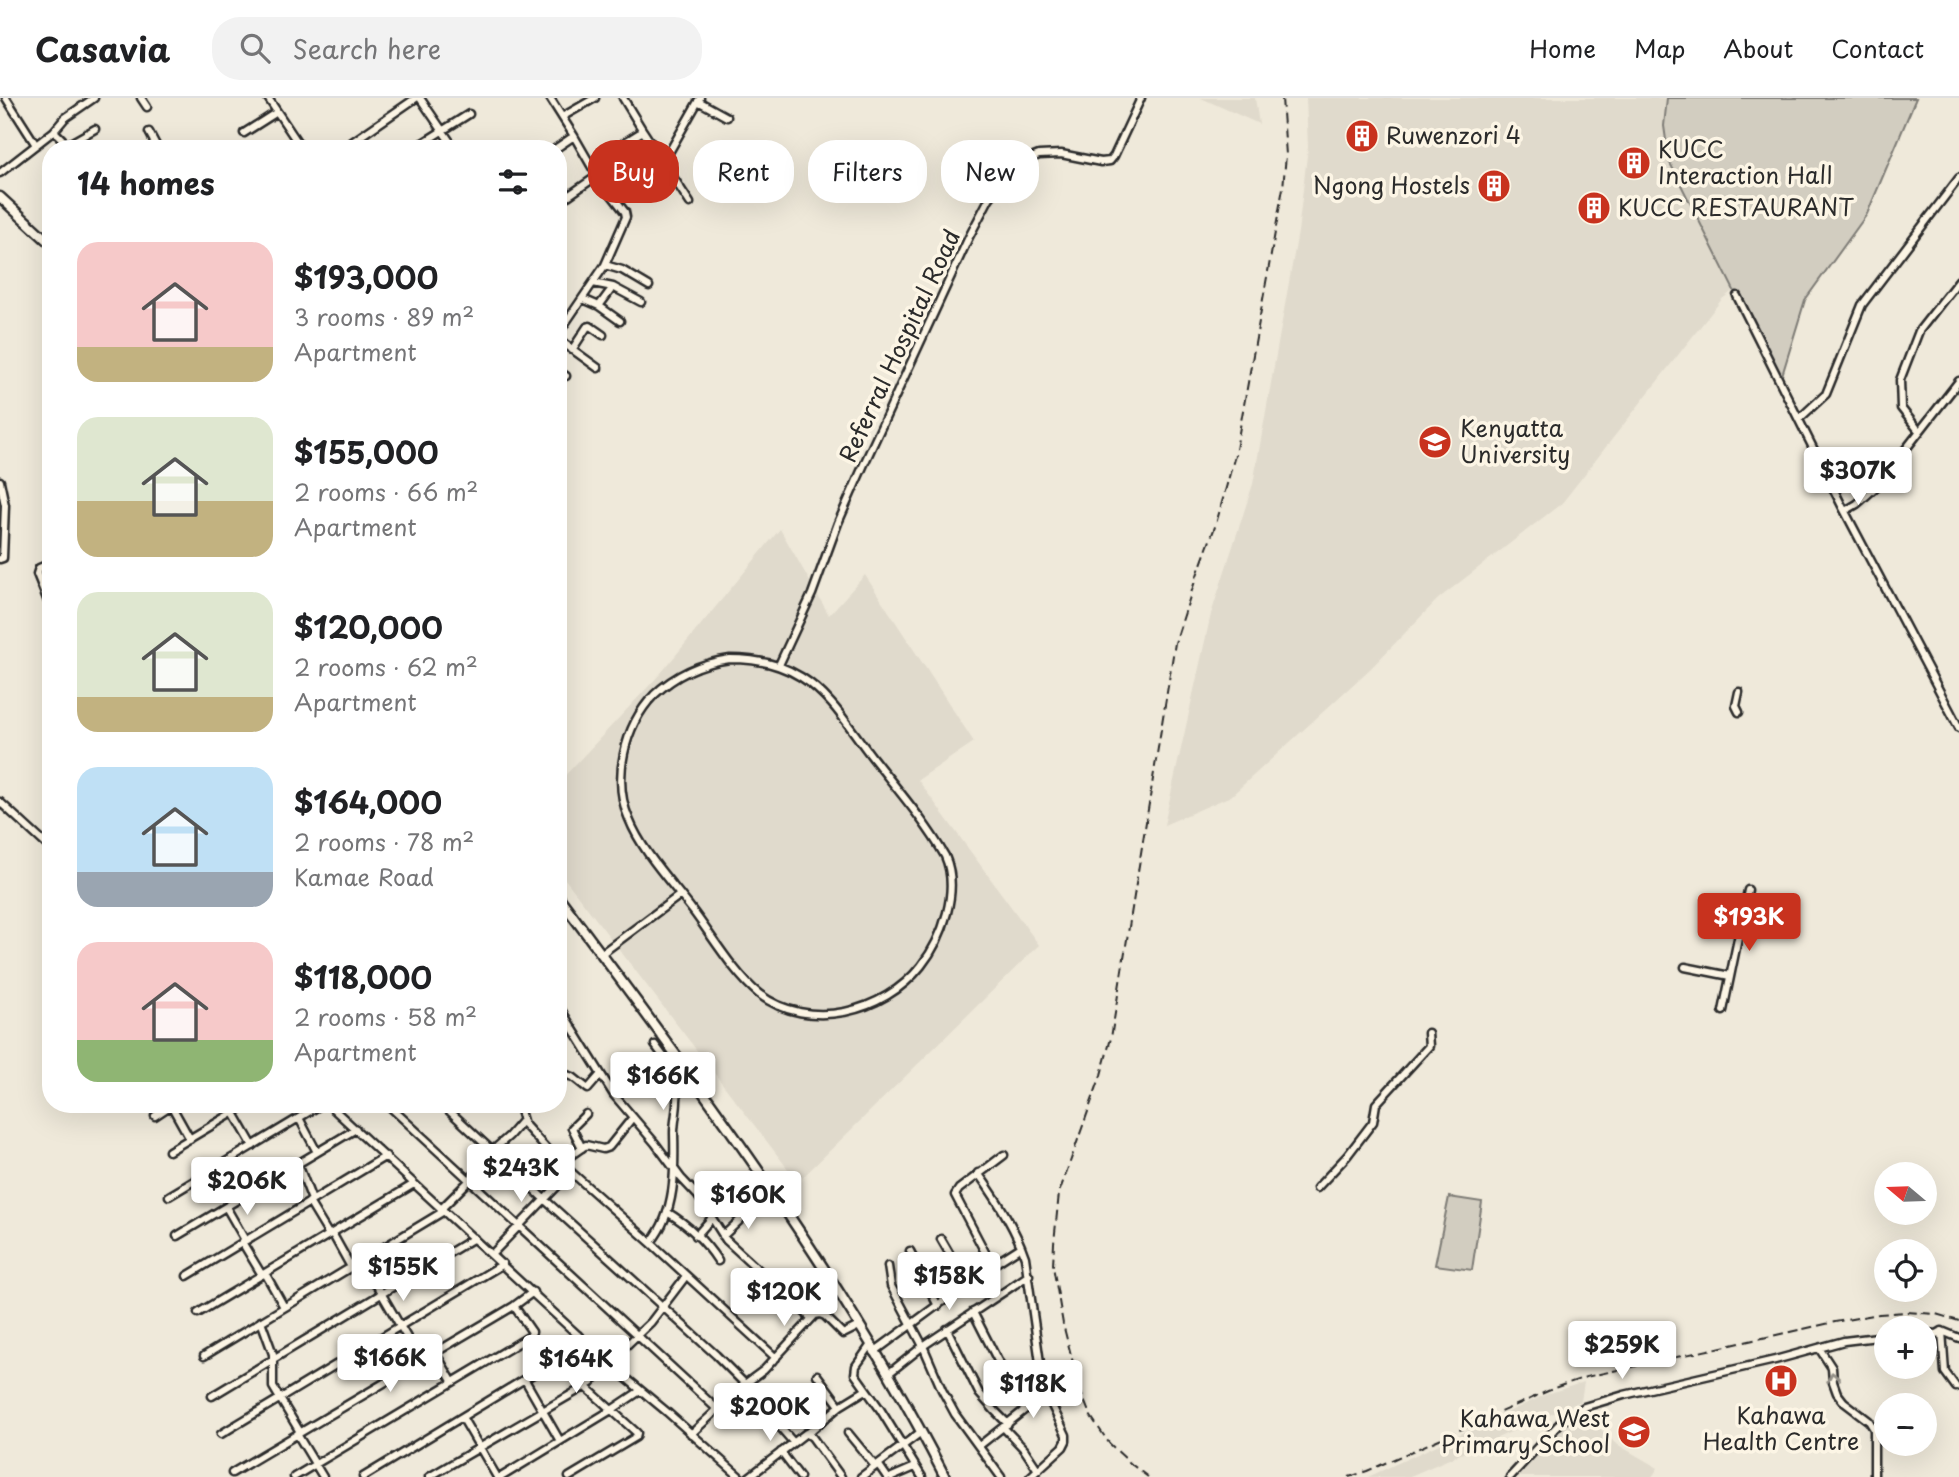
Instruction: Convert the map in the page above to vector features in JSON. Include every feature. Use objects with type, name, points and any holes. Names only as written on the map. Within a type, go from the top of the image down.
[{"type":"main road","points":[[0,197],[42,236]]},
{"type":"main road","points":[[567,908],[681,1063],[785,1212],[888,1374],[945,1477]]},
{"type":"street","points":[[6,98],[36,145]]},
{"type":"street","points":[[42,140],[65,118],[94,98]]},
{"type":"street","points":[[141,98],[147,107]]},
{"type":"street","points":[[268,98],[296,140]]},
{"type":"street","points":[[355,140],[418,98],[449,140]]},
{"type":"street","points":[[550,98],[588,160]]},
{"type":"street","points":[[562,117],[595,98]]},
{"type":"street","points":[[623,98],[649,140]]},
{"type":"street","name":"Referral Hospital Road","points":[[779,665],[812,594],[838,523],[865,462],[989,198],[1010,171],[1021,162],[1039,155],[1061,154],[1101,162],[1110,161],[1141,98]]},
{"type":"street","points":[[676,140],[699,100],[727,117]]},
{"type":"street","points":[[244,133],[277,112]]},
{"type":"street","points":[[427,140],[469,114]]},
{"type":"street","points":[[78,140],[95,129]]},
{"type":"street","points":[[54,131],[60,140]]},
{"type":"street","points":[[629,140],[643,131]]},
{"type":"street","points":[[149,132],[153,140]]},
{"type":"street","points":[[567,141],[574,136]]},
{"type":"street","points":[[0,173],[42,140]]},
{"type":"street","points":[[1799,419],[1826,394],[1862,305],[1959,178]]},
{"type":"street","points":[[568,195],[588,182]]},
{"type":"street","points":[[679,187],[690,203]]},
{"type":"street","points":[[567,320],[605,265],[626,217],[618,203]]},
{"type":"street","points":[[605,265],[622,270],[649,286]]},
{"type":"street","points":[[1919,431],[1901,408],[1900,380],[1919,331],[1959,280]]},
{"type":"street","points":[[593,283],[613,287],[640,302]]},
{"type":"street","points":[[598,306],[613,287]]},
{"type":"street","points":[[1737,296],[1844,511],[1959,728]]},
{"type":"street","points":[[583,299],[620,321]]},
{"type":"street","points":[[572,350],[587,327],[593,327],[603,335]]},
{"type":"street","points":[[567,346],[598,368]]},
{"type":"street","points":[[1844,511],[1857,504],[1877,486],[1959,381]]},
{"type":"street","points":[[0,481],[5,505],[3,558],[0,559]]},
{"type":"street","points":[[42,567],[37,574],[42,586]]},
{"type":"street","points":[[730,659],[779,665],[823,694],[941,849],[948,863],[948,910],[935,944],[919,968],[890,993],[846,1012],[814,1014],[791,1009],[773,1002],[751,987],[640,840],[625,808],[621,776],[624,754],[631,732],[652,698],[680,676],[697,667],[730,659]]},
{"type":"street","points":[[1739,692],[1736,706],[1739,712]]},
{"type":"street","points":[[0,802],[42,841]]},
{"type":"street","points":[[1723,1012],[1748,890]]},
{"type":"street","points":[[601,954],[680,895]]},
{"type":"street","points":[[1685,967],[1730,976]]},
{"type":"street","points":[[567,1021],[614,1096],[698,1196],[723,1236],[811,1318]]},
{"type":"street","points":[[1317,1188],[1374,1122],[1376,1104],[1429,1046],[1428,1033]]},
{"type":"street","points":[[655,1045],[678,1076]]},
{"type":"street","points":[[651,1242],[667,1212],[673,1187],[678,1076],[681,1063]]},
{"type":"street","points":[[567,1075],[588,1089],[601,1074]]},
{"type":"street","points":[[155,1116],[160,1113]]},
{"type":"street","points":[[176,1113],[190,1139]]},
{"type":"street","points":[[169,1152],[234,1113],[253,1146]]},
{"type":"street","points":[[169,1196],[307,1113]]},
{"type":"street","points":[[338,1113],[608,1363],[740,1477]]},
{"type":"street","points":[[397,1113],[718,1410]]},
{"type":"street","points":[[452,1113],[745,1384]]},
{"type":"street","points":[[520,1113],[522,1121],[537,1140],[570,1173],[651,1242],[776,1357]]},
{"type":"street","points":[[582,1148],[572,1128],[586,1114]]},
{"type":"street","points":[[560,1163],[589,1145],[603,1150],[609,1147],[633,1117]]},
{"type":"street","points":[[299,1118],[317,1152]]},
{"type":"street","points":[[204,1356],[442,1210],[492,1151],[522,1121]]},
{"type":"street","points":[[177,1236],[356,1129]]},
{"type":"street","points":[[988,1268],[987,1256],[956,1195],[959,1189],[978,1173],[1004,1155]]},
{"type":"street","points":[[187,1276],[386,1156]]},
{"type":"street","points":[[229,1160],[251,1192]]},
{"type":"street","points":[[298,1164],[311,1201],[351,1267]]},
{"type":"street","points":[[492,1254],[570,1173]]},
{"type":"street","points":[[978,1173],[1021,1247],[1029,1275],[1046,1393],[1066,1435],[1063,1447],[1030,1477]]},
{"type":"street","points":[[198,1313],[415,1184]]},
{"type":"street","points":[[723,1236],[755,1206]]},
{"type":"street","points":[[226,1207],[284,1307]]},
{"type":"street","points":[[667,1212],[682,1222],[711,1250],[718,1261]]},
{"type":"street","points":[[696,1236],[711,1219]]},
{"type":"street","points":[[212,1396],[474,1238]]},
{"type":"street","points":[[941,1239],[967,1284]]},
{"type":"street","points":[[922,1477],[855,1372],[858,1363],[872,1349],[1021,1247]]},
{"type":"street","points":[[910,1251],[938,1306]]},
{"type":"street","points":[[362,1260],[420,1360]]},
{"type":"street","points":[[222,1434],[503,1264]]},
{"type":"street","points":[[888,1266],[891,1286],[923,1346],[942,1390],[1001,1477]]},
{"type":"street","points":[[888,1374],[947,1329],[1029,1275]]},
{"type":"street","points":[[429,1477],[593,1381],[608,1363],[638,1336],[686,1276]]},
{"type":"street","points":[[232,1473],[514,1306],[533,1292]]},
{"type":"street","points":[[293,1477],[531,1334],[514,1306]]},
{"type":"street","points":[[973,1312],[998,1362],[1030,1405]]},
{"type":"street","points":[[691,1434],[745,1384],[759,1375],[811,1318],[822,1314],[843,1334],[859,1326]]},
{"type":"street","points":[[261,1321],[274,1359],[272,1385],[323,1477]]},
{"type":"street","points":[[947,1329],[979,1393],[1038,1470]]},
{"type":"street","points":[[1937,1334],[1942,1331]]},
{"type":"street","points":[[1942,1331],[1959,1338]]},
{"type":"street","points":[[1942,1331],[1945,1372],[1956,1387]]},
{"type":"street","points":[[363,1477],[556,1360],[578,1335]]},
{"type":"street","points":[[1510,1477],[1561,1422],[1584,1407],[1844,1341],[1874,1337]]},
{"type":"street","points":[[1819,1348],[1832,1368],[1837,1393],[1844,1402],[1869,1421],[1874,1429],[1874,1477]]},
{"type":"street","points":[[435,1352],[452,1381]]},
{"type":"street","points":[[556,1360],[637,1433],[636,1437],[569,1477]]},
{"type":"street","points":[[817,1375],[840,1406]]},
{"type":"street","points":[[525,1380],[560,1441]]},
{"type":"street","points":[[749,1477],[840,1406],[866,1390]]},
{"type":"street","points":[[462,1417],[479,1447],[503,1476],[640,1391]]},
{"type":"street","points":[[979,1446],[1046,1393]]},
{"type":"street","points":[[772,1418],[793,1442]]},
{"type":"street","points":[[861,1477],[921,1432]]},
{"type":"street","points":[[808,1433],[841,1477]]},
{"type":"street","points":[[848,1433],[890,1477],[915,1466]]},
{"type":"street","points":[[780,1452],[800,1477]]},
{"type":"shaded area","points":[[1201,98],[1255,98],[1259,124]]},
{"type":"shaded area","name":"Kenyatta University","points":[[1306,98],[1858,98],[1812,233],[1722,299],[1562,503],[1438,599],[1371,668],[1231,796],[1164,825],[1211,614],[1253,484],[1298,232],[1308,147]]},
{"type":"shaded area","points":[[1667,98],[1916,98],[1867,214],[1805,300],[1780,382],[1669,161],[1664,126]]},
{"type":"shaded area","points":[[780,529],[829,615],[865,575],[974,742],[918,780],[1039,945],[798,1182],[567,882],[567,773],[661,673]]},
{"type":"shaded area","points":[[1449,1197],[1482,1202],[1472,1270],[1435,1265]]},
{"type":"shaded area","points":[[1584,1382],[1581,1401],[1408,1477],[1368,1477],[1547,1394]]},
{"type":"shaded area","points":[[1583,1412],[1615,1443],[1658,1468],[1652,1477],[1514,1477],[1558,1423]]},
{"type":"railway","points":[[1148,1477],[1109,1443],[1090,1415],[1080,1390],[1063,1324],[1053,1266],[1054,1243],[1059,1193],[1101,1075],[1111,1038],[1175,643],[1216,524],[1235,455],[1283,188],[1286,155],[1282,98]]},
{"type":"railway","points":[[1349,1477],[1586,1377],[1879,1314],[1936,1314],[1959,1321]]},
{"type":"place","name":"Ruwenzori 4","points":[[1362,136]]},
{"type":"place","name":"KUCC Interaction Hall","points":[[1634,163]]},
{"type":"place","name":"Ngong Hostels","points":[[1494,186]]},
{"type":"place","name":"KUCC RESTAURANT","points":[[1594,208]]},
{"type":"place","name":"Kenyatta University","points":[[1435,442]]},
{"type":"place","name":"Kahawa Health Centre","points":[[1781,1381]]},
{"type":"place","name":"Kahawa West Primary School","points":[[1634,1432]]}]
